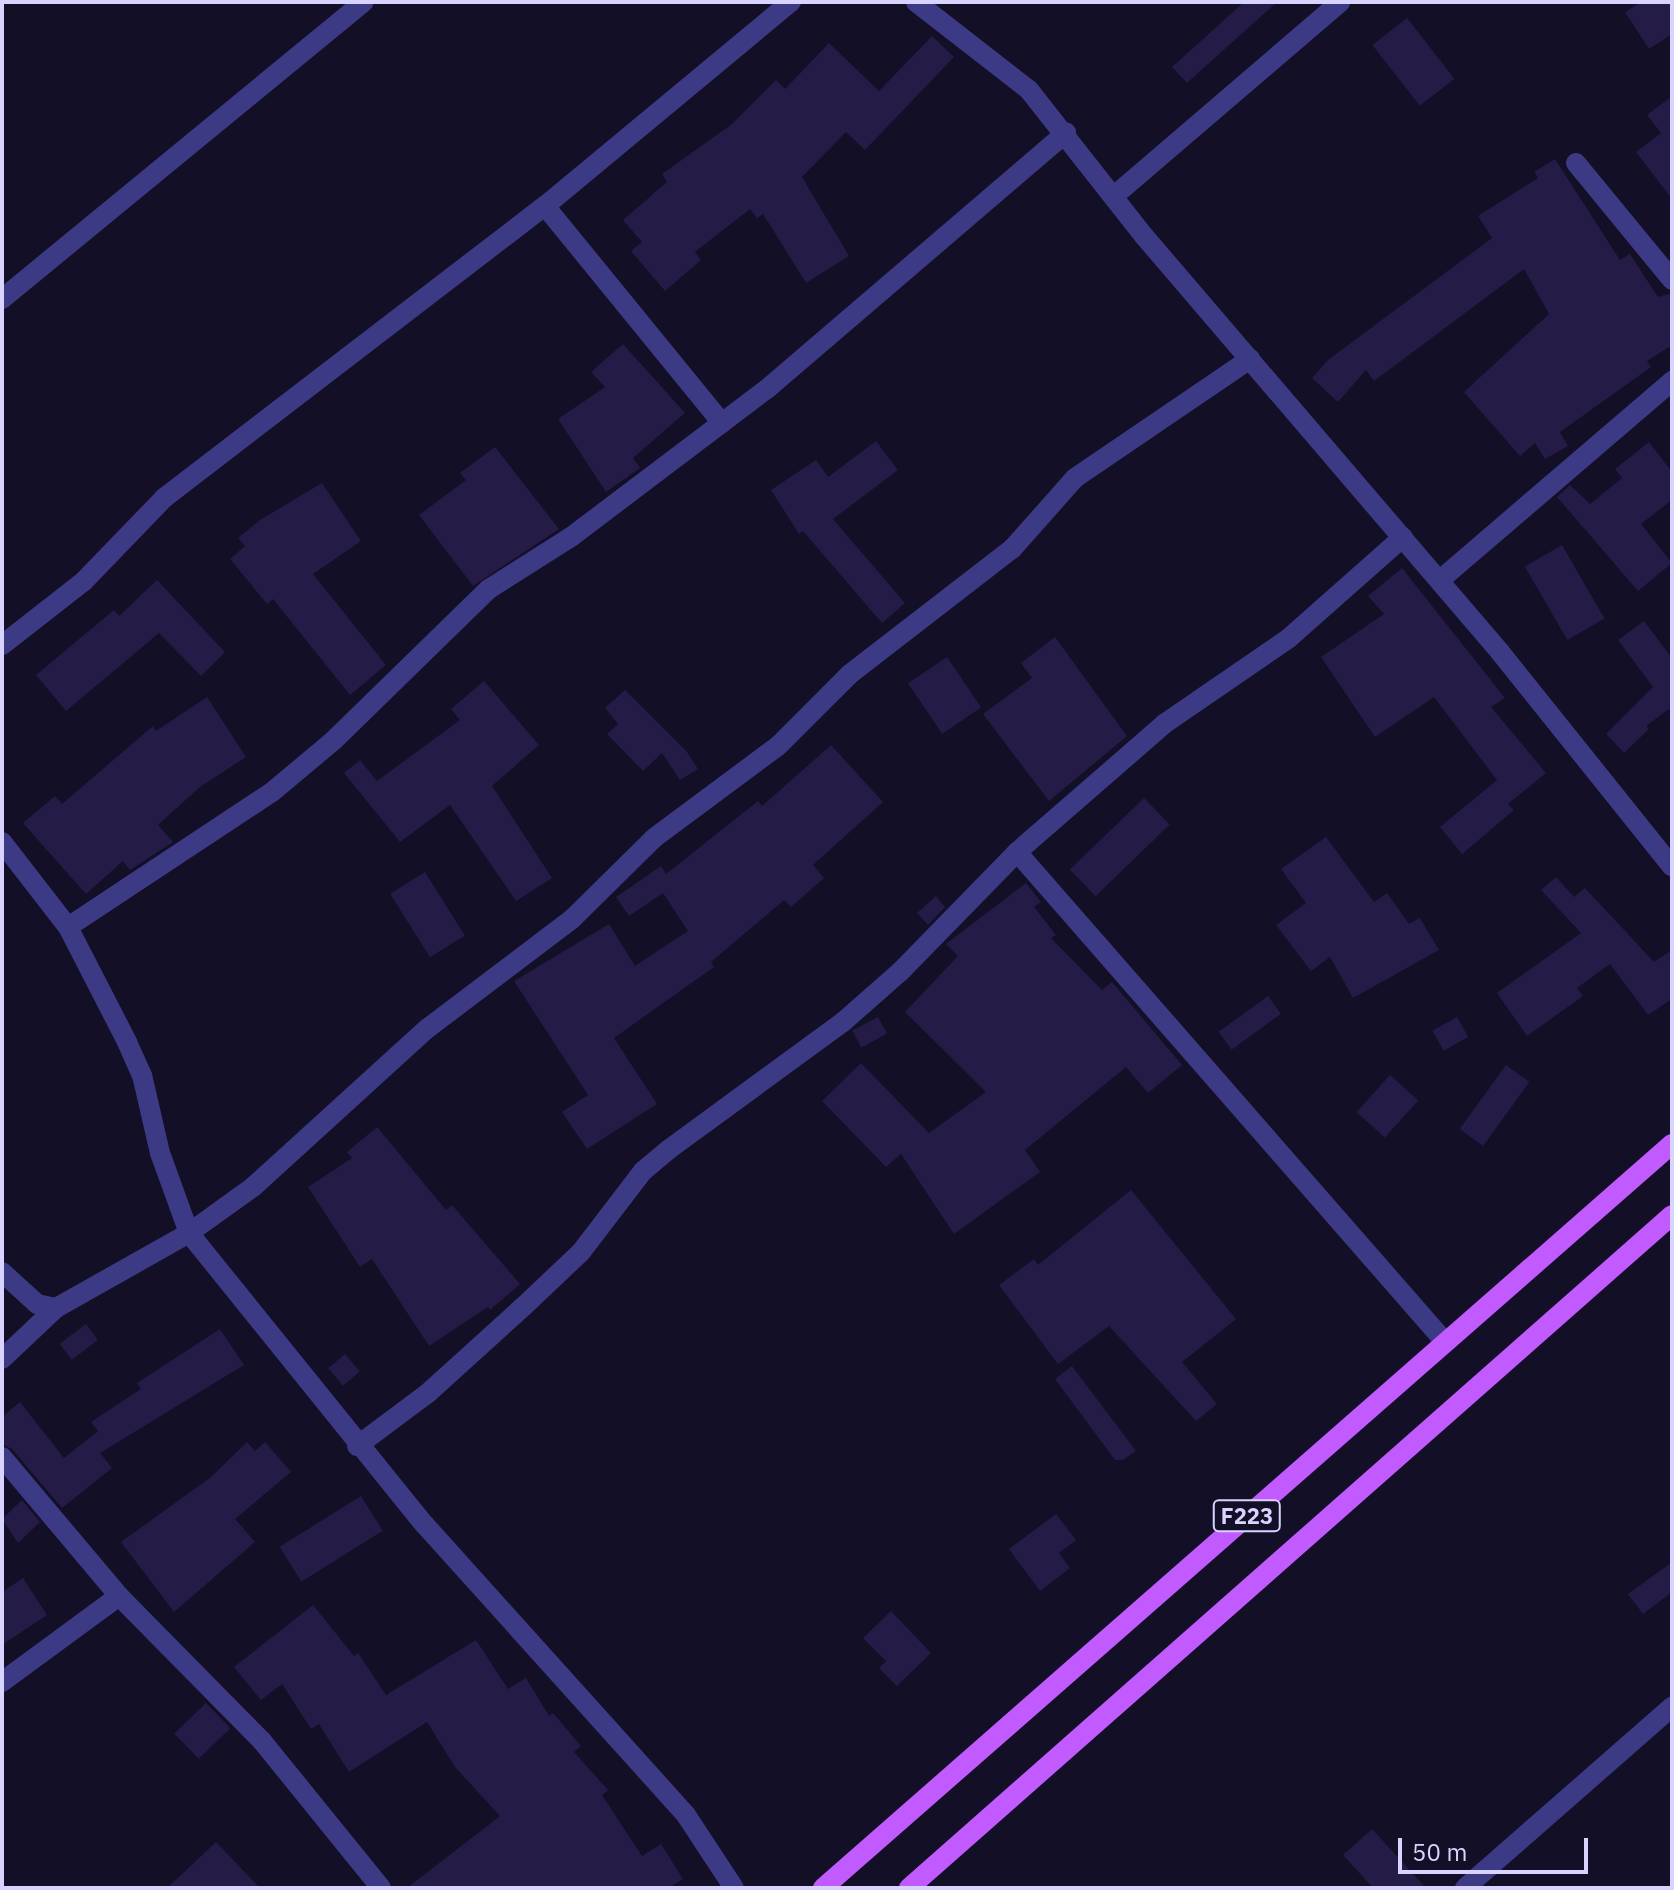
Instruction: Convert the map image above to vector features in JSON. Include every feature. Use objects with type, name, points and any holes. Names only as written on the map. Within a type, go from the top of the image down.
[{"type":"main road","name":"F223","points":[[823,1888],[1672,1144]]},
{"type":"main road","name":"F223","points":[[909,1888],[1672,1215]]},
{"type":"street","points":[[2,299],[364,2]]},
{"type":"street","points":[[2,645],[83,582],[164,498],[545,206],[791,2]]},
{"type":"street","points":[[916,2],[1029,90],[1250,359],[1440,580],[1672,867]]},
{"type":"street","points":[[1114,196],[1340,2]]},
{"type":"street","points":[[68,927],[272,792],[333,741],[489,589],[571,537],[722,423],[1066,133]]},
{"type":"street","points":[[1576,163],[1672,280]]},
{"type":"street","points":[[545,206],[722,423]]},
{"type":"street","points":[[2,1359],[56,1308],[189,1233],[307,1142],[428,1028],[572,919],[654,838],[778,746],[850,674],[969,586],[1012,549],[1075,478],[1250,359]]},
{"type":"street","points":[[1440,580],[1672,381]]},
{"type":"street","points":[[357,1446],[428,1393],[581,1252],[643,1171],[843,1022],[900,972],[1017,852],[1164,724],[1289,638],[1403,537]]},
{"type":"street","points":[[2,842],[68,927],[142,1075],[160,1153],[189,1233],[357,1446],[637,1756],[686,1815],[734,1888]]},
{"type":"street","points":[[1017,852],[1445,1342]]},
{"type":"street","points":[[2,1272],[37,1304],[56,1308]]},
{"type":"street","points":[[2,1457],[119,1596],[262,1741],[381,1888]]},
{"type":"street","points":[[2,1682],[119,1596]]},
{"type":"street","points":[[1465,1888],[1672,1707]]},
{"type":"building","points":[[1244,2],[1277,2],[1187,83],[1172,67]]},
{"type":"building","points":[[1641,2],[1672,2],[1672,34],[1649,49],[1625,12]]},
{"type":"building","points":[[1407,18],[1454,79],[1420,106],[1372,45]]},
{"type":"building","points":[[932,36],[954,57],[865,150],[846,132],[802,177],[849,256],[806,283],[763,214],[757,218],[750,209],[695,252],[701,260],[665,291],[631,251],[642,242],[623,220],[667,182],[662,174],[732,124],[776,80],[785,89],[829,43],[879,91]]},
{"type":"building","points":[[1672,96],[1672,199],[1636,152],[1661,133],[1647,115]]},
{"type":"building","points":[[1555,159],[1620,260],[1630,254],[1658,297],[1672,293],[1672,345],[1647,361],[1651,367],[1560,432],[1568,446],[1545,459],[1535,443],[1520,456],[1464,392],[1549,314],[1524,269],[1374,381],[1366,370],[1338,402],[1312,378],[1328,360],[1492,238],[1478,216],[1538,178],[1534,172]]},
{"type":"building","points":[[623,344],[685,413],[633,458],[640,468],[606,492],[558,419],[605,387],[591,372]]},
{"type":"building","points":[[876,441],[898,470],[833,519],[905,603],[882,623],[803,531],[799,534],[771,490],[816,460],[828,477]]},
{"type":"building","points":[[1649,442],[1672,472],[1672,500],[1641,524],[1672,563],[1638,591],[1557,497],[1570,485],[1590,504],[1622,478],[1615,469]]},
{"type":"building","points":[[495,447],[559,529],[473,586],[419,515],[466,480],[460,473]]},
{"type":"building","points":[[322,483],[361,541],[313,574],[386,665],[350,695],[273,599],[267,604],[230,559],[245,546],[238,538],[260,520]]},
{"type":"building","points":[[1562,545],[1604,619],[1567,640],[1525,566]]},
{"type":"building","points":[[1402,568],[1505,698],[1491,707],[1546,773],[1508,804],[1514,810],[1462,854],[1440,827],[1497,780],[1434,697],[1375,737],[1321,657],[1384,614],[1368,596]]},
{"type":"building","points":[[157,580],[225,652],[201,676],[159,633],[66,711],[36,675],[114,610],[119,616]]},
{"type":"building","points":[[1644,621],[1672,658],[1672,713],[1669,709],[1646,726],[1649,729],[1624,753],[1606,734],[1653,687],[1618,640]]},
{"type":"building","points":[[1055,637],[1127,736],[1049,801],[983,714],[1032,678],[1021,663]]},
{"type":"building","points":[[947,657],[981,708],[942,734],[908,683]]},
{"type":"building","points":[[484,681],[539,745],[492,786],[552,878],[516,901],[450,805],[400,842],[344,773],[360,760],[377,781],[460,720],[451,709]]},
{"type":"building","points":[[625,690],[687,752],[698,769],[680,780],[662,753],[643,771],[607,734],[618,724],[605,708]]},
{"type":"building","points":[[207,697],[246,757],[200,787],[158,825],[173,842],[130,870],[123,861],[86,894],[23,823],[55,796],[62,804],[153,726],[156,731]]},
{"type":"building","points":[[831,745],[883,802],[813,865],[824,878],[791,907],[784,900],[711,962],[714,967],[614,1038],[657,1104],[587,1149],[562,1112],[588,1095],[514,981],[609,924],[635,966],[688,931],[663,893],[629,916],[616,897],[661,866],[666,874],[758,801],[762,806]]},
{"type":"building","points":[[1144,798],[1170,825],[1096,896],[1070,870]]},
{"type":"building","points":[[1326,837],[1374,902],[1387,893],[1409,924],[1420,918],[1439,950],[1353,998],[1330,957],[1311,971],[1276,925],[1306,903],[1281,869]]},
{"type":"building","points":[[425,872],[465,936],[430,957],[390,894]]},
{"type":"building","points":[[1556,877],[1574,897],[1585,888],[1654,962],[1672,950],[1672,999],[1648,1015],[1610,964],[1577,988],[1583,996],[1527,1036],[1497,993],[1581,933],[1541,890]]},
{"type":"building","points":[[1026,883],[1041,902],[1034,907],[1056,935],[1051,938],[1102,990],[1112,982],[1182,1065],[1148,1093],[1126,1067],[1025,1150],[1040,1172],[954,1234],[901,1154],[886,1167],[822,1101],[861,1063],[929,1133],[986,1092],[905,1012],[958,956],[946,944]]},
{"type":"building","points":[[936,896],[945,907],[928,925],[917,913]]},
{"type":"building","points":[[1268,996],[1281,1014],[1232,1050],[1219,1032]]},
{"type":"building","points":[[878,1017],[887,1034],[861,1047],[852,1031]]},
{"type":"building","points":[[1457,1017],[1468,1037],[1444,1051],[1433,1031]]},
{"type":"building","points":[[1506,1065],[1529,1082],[1483,1146],[1460,1129]]},
{"type":"building","points":[[1390,1075],[1418,1100],[1385,1138],[1357,1112]]},
{"type":"building","points":[[377,1127],[446,1210],[452,1205],[520,1284],[490,1310],[488,1307],[429,1346],[372,1259],[360,1267],[308,1187],[352,1158],[347,1152]]},
{"type":"building","points":[[1131,1190],[1236,1319],[1182,1362],[1217,1404],[1196,1421],[1109,1326],[1058,1364],[999,1285],[1034,1259],[1038,1265]]},
{"type":"building","points":[[86,1324],[98,1340],[72,1360],[60,1344]]},
{"type":"building","points":[[220,1329],[244,1365],[100,1453],[112,1468],[62,1508],[12,1449],[2,1444],[2,1417],[20,1402],[64,1458],[98,1431],[91,1422],[141,1389],[137,1383]]},
{"type":"building","points":[[345,1354],[360,1372],[343,1386],[328,1368]]},
{"type":"building","points":[[1072,1366],[1136,1451],[1123,1460],[1115,1460],[1055,1379]]},
{"type":"building","points":[[247,1442],[255,1451],[265,1442],[291,1472],[235,1519],[255,1542],[174,1612],[121,1542],[211,1477]]},
{"type":"building","points":[[361,1496],[383,1531],[301,1582],[280,1547]]},
{"type":"building","points":[[22,1500],[40,1522],[18,1543],[2,1519]]},
{"type":"building","points":[[1056,1514],[1076,1540],[1059,1553],[1070,1568],[1040,1591],[1009,1549]]},
{"type":"building","points":[[1672,1562],[1672,1592],[1643,1614],[1628,1594]]},
{"type":"building","points":[[23,1578],[47,1615],[2,1645],[2,1592]]},
{"type":"building","points":[[313,1605],[354,1656],[358,1653],[386,1695],[476,1640],[508,1689],[526,1678],[549,1716],[553,1713],[581,1746],[574,1752],[608,1790],[602,1795],[642,1856],[661,1844],[683,1879],[669,1888],[407,1888],[500,1816],[455,1767],[427,1722],[349,1772],[319,1724],[311,1729],[282,1684],[261,1700],[234,1667]]},
{"type":"building","points":[[891,1611],[931,1653],[897,1686],[879,1668],[886,1661],[863,1638]]},
{"type":"building","points":[[206,1703],[230,1728],[199,1759],[174,1734]]},
{"type":"building","points":[[1372,1829],[1426,1888],[1373,1888],[1343,1855]]},
{"type":"building","points":[[216,1842],[260,1888],[167,1888]]}]
